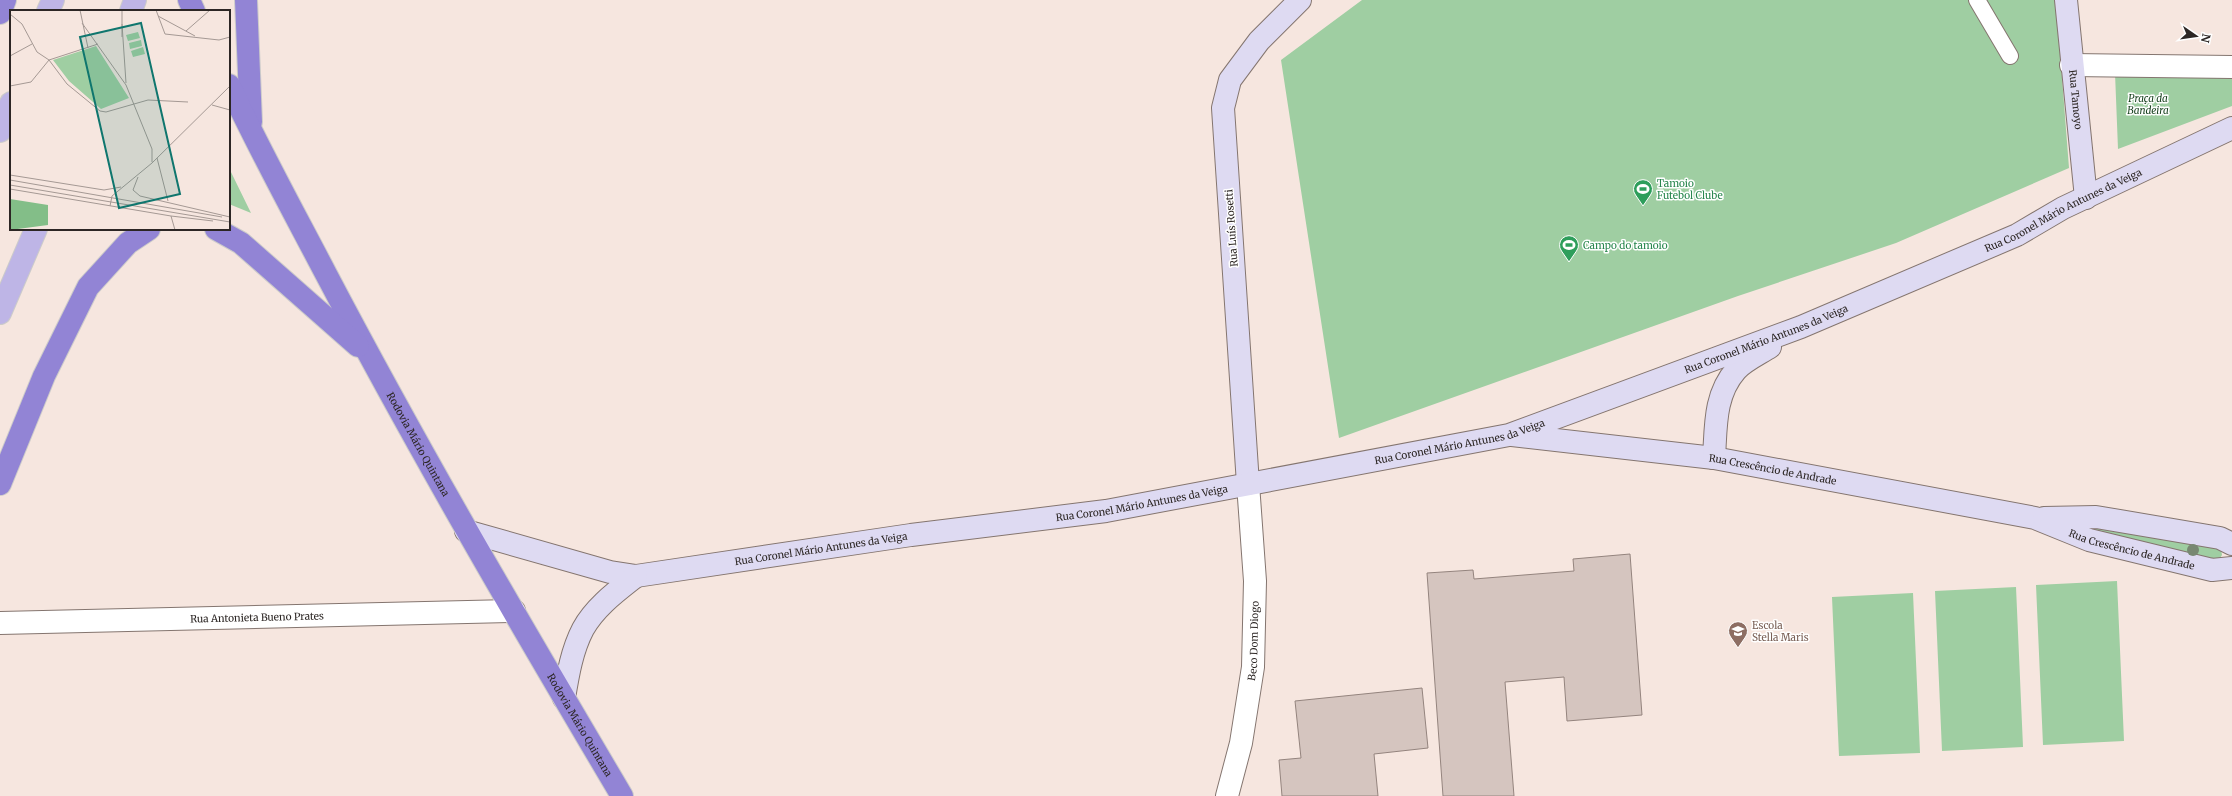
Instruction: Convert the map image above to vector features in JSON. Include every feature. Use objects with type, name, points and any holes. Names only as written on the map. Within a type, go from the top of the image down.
[{"type":"highway","points":[[0,13],[5,0]]},
{"type":"highway","points":[[189,0],[194,10]]},
{"type":"highway","points":[[246,0],[251,131]]},
{"type":"highway","name":"Rodovia Mário Quintana","points":[[230,87],[251,131],[369,356],[466,531],[622,796]]},
{"type":"highway","points":[[0,484],[44,376],[88,287],[128,244],[147,230]]},
{"type":"highway","points":[[218,230],[241,243],[369,356]]},
{"type":"main road","points":[[48,10],[53,0]]},
{"type":"main road","points":[[131,10],[135,0]]},
{"type":"main road","points":[[0,131],[10,106]]},
{"type":"main road","points":[[0,313],[36,230]]},
{"type":"street","name":"Rua Luís Rosetti","points":[[1248,484],[1223,108],[1230,80],[1259,41],[1300,0]]},
{"type":"street","name":"Rua Tamoyo","points":[[2066,0],[2071,65],[2086,198]]},
{"type":"street","points":[[2071,65],[2232,67]]},
{"type":"street","name":"Rua Coronel Mário Antunes da Veiga","points":[[466,531],[603,570],[636,576],[911,535],[1106,511],[1205,494],[1248,484],[1509,435],[1801,326],[2017,235],[2063,208],[2232,128]]},
{"type":"street","points":[[1714,458],[1716,414],[1722,390],[1737,369],[1801,326]]},
{"type":"street","name":"Rua Crescêncio de Andrade","points":[[1509,435],[1714,458],[2035,518],[2096,517],[2220,538],[2232,544]]},
{"type":"street","name":"Beco Dom Diogo","points":[[1227,796],[1241,743],[1253,667],[1254,581],[1248,484]]},
{"type":"street","name":"Rua Crescêncio de Andrade","points":[[2035,518],[2089,540],[2212,570],[2232,568]]},
{"type":"street","points":[[564,698],[571,660],[583,628],[606,600],[636,576]]},
{"type":"street","name":"Rua Antonieta Bueno Prates","points":[[0,623],[514,612]]},
{"type":"lane","points":[[1978,0],[2010,56]]},
{"type":"green space","name":"Tamoio Futebol Clube","points":[[1362,0],[2056,0],[2069,168],[1896,243],[1738,296],[1339,438],[1281,60]]},
{"type":"green space","name":"Praça da Bandeira","points":[[2115,73],[2232,73],[2232,106],[2118,149]]},
{"type":"green space","points":[[230,170],[251,213],[230,204]]},
{"type":"green space","points":[[2063,524],[2093,524],[2221,549],[2222,555],[2218,561]]},
{"type":"green space","points":[[2117,581],[2124,741],[2043,745],[2036,585]]},
{"type":"green space","points":[[2016,587],[2023,747],[1942,751],[1935,591]]},
{"type":"green space","points":[[1913,593],[1920,753],[1839,756],[1832,597]]},
{"type":"building","points":[[1630,554],[1642,715],[1567,721],[1564,677],[1505,682],[1514,796],[1443,796],[1427,573],[1473,570],[1474,579],[1574,571],[1573,559]]},
{"type":"building","points":[[1422,688],[1428,748],[1374,754],[1378,796],[1282,796],[1279,760],[1301,758],[1295,701]]},
{"type":"place","name":"Tamoio Futebol Clube","points":[[1643,206]]},
{"type":"place","name":"Campo do tamoio","points":[[1569,262]]},
{"type":"place","name":"Escola Stella Maris","points":[[1738,648]]}]
